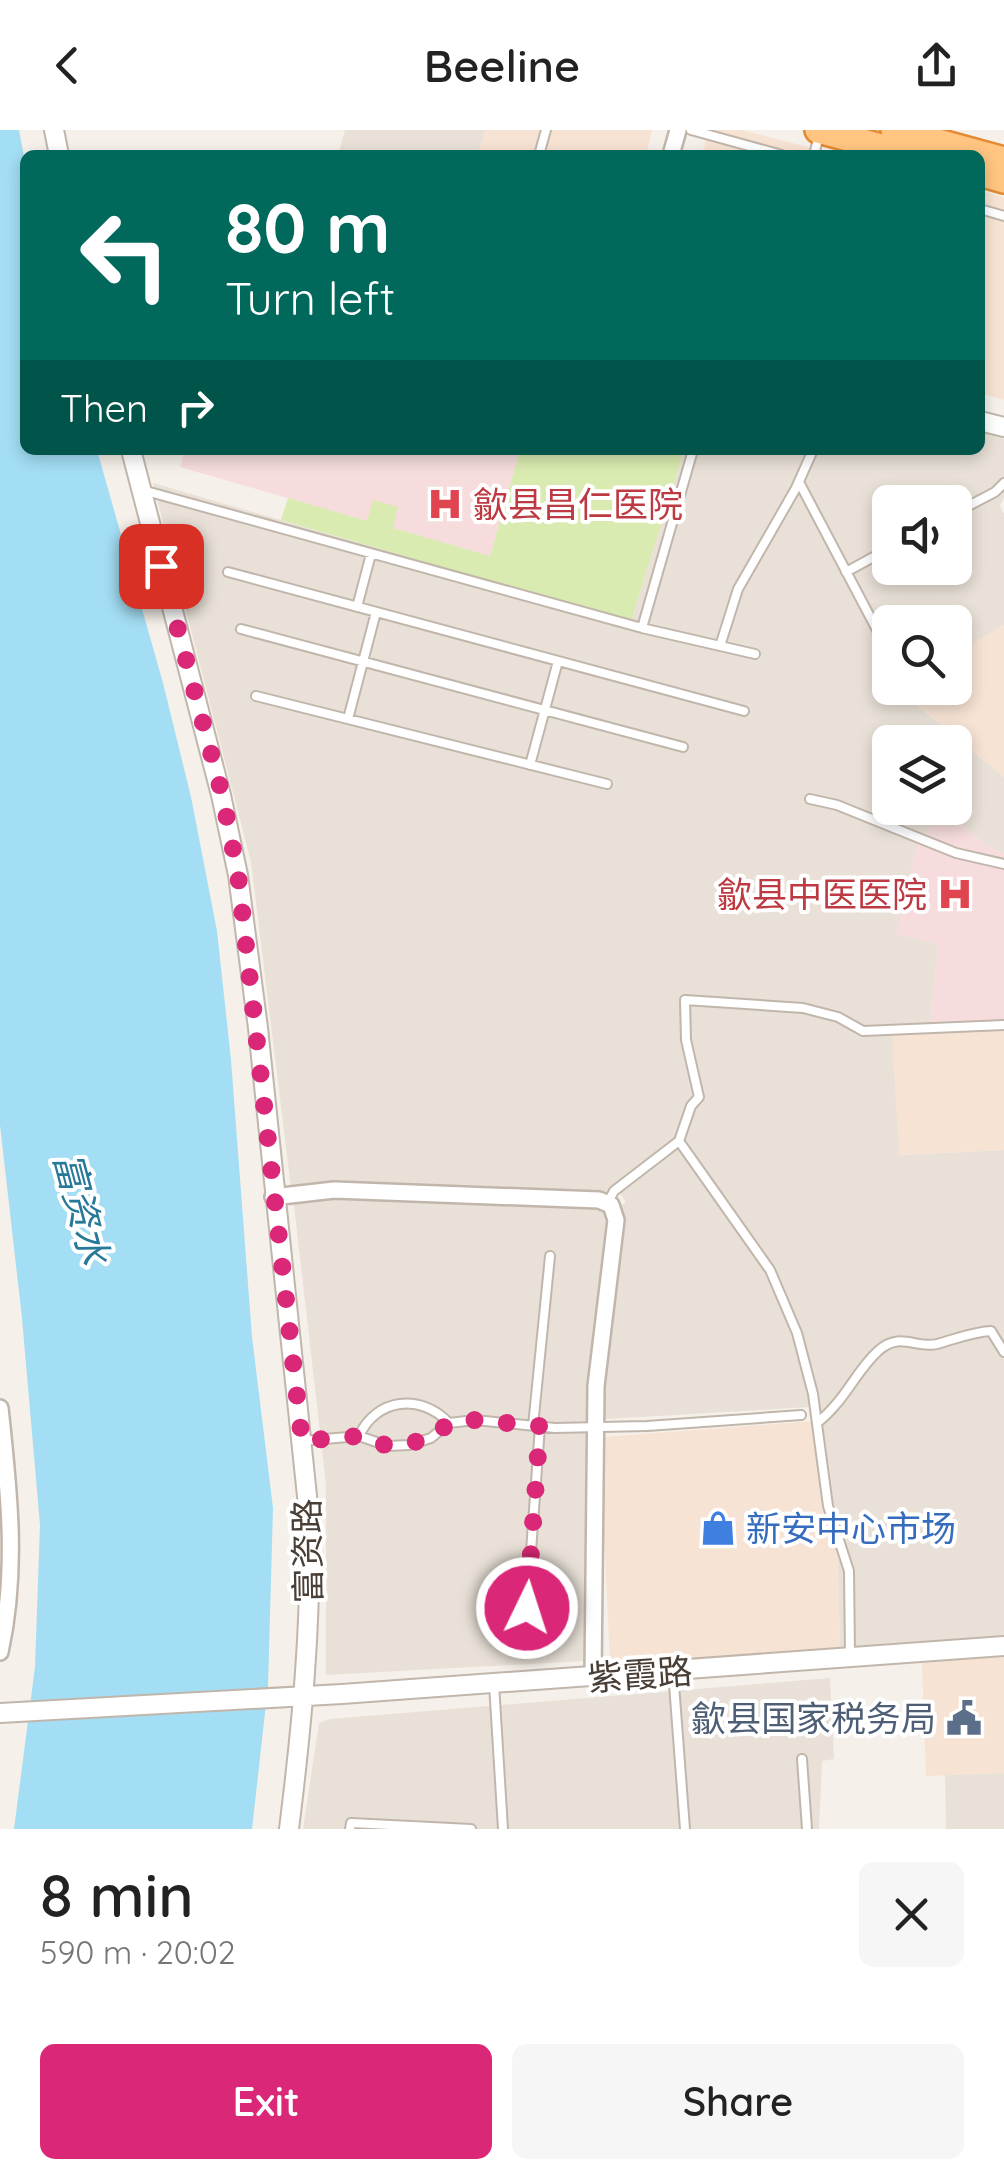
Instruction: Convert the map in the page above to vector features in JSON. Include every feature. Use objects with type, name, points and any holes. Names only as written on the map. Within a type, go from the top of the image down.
[{"type":"highway","points":[[819,130],[893,150]]},
{"type":"highway","points":[[894,130],[967,150]]},
{"type":"street","name":"富资路","points":[[132,455],[222,794],[238,874],[260,1046],[273,1197],[302,1441],[310,1554],[303,1696],[289,1829]]},
{"type":"street","points":[[273,1197],[334,1190],[608,1202],[616,1220],[596,1386],[593,1677]]},
{"type":"street","points":[[0,1408],[11,1598],[0,1652]]},
{"type":"street","name":"紫霞路","points":[[2,1713],[494,1684],[1004,1646]]},
{"type":"lane","points":[[691,130],[764,150]]},
{"type":"lane","points":[[642,628],[692,455]]},
{"type":"lane","points":[[720,646],[738,589],[811,455]]},
{"type":"lane","points":[[799,482],[872,621]]},
{"type":"lane","points":[[972,505],[1004,483]]},
{"type":"lane","points":[[141,490],[642,628],[755,654]]},
{"type":"lane","points":[[357,607],[371,554]]},
{"type":"lane","points":[[846,572],[872,558]]},
{"type":"lane","points":[[228,572],[744,711]]},
{"type":"lane","points":[[348,719],[376,612]]},
{"type":"lane","points":[[241,629],[684,747]]},
{"type":"lane","points":[[530,764],[558,661]]},
{"type":"lane","points":[[256,696],[607,784]]},
{"type":"lane","points":[[810,799],[837,804],[956,854],[1004,864]]},
{"type":"lane","points":[[608,1202],[614,1191],[679,1141],[691,1106],[699,1096],[686,1040],[685,1000],[804,1008],[838,1017],[864,1031],[1004,1026]]},
{"type":"lane","points":[[679,1141],[770,1270],[797,1333],[813,1394],[828,1506],[849,1571],[850,1659]]},
{"type":"lane","points":[[527,1608],[550,1256]]},
{"type":"lane","points":[[817,1423],[834,1410],[878,1351],[891,1344],[909,1339],[932,1346],[990,1331],[1004,1352]]},
{"type":"lane","points":[[359,1436],[369,1419],[396,1404],[426,1406],[449,1423]]},
{"type":"lane","points":[[302,1441],[359,1436],[378,1444],[410,1446],[431,1438],[449,1423],[475,1420],[596,1427],[801,1415]]},
{"type":"lane","points":[[674,1671],[685,1829]]},
{"type":"lane","points":[[494,1684],[503,1829]]},
{"type":"lane","points":[[802,1759],[806,1829]]},
{"type":"lane","points":[[350,1829],[351,1822],[471,1829]]},
{"type":"shaded area","points":[[345,130],[485,130],[479,150],[339,150]]},
{"type":"shaded area","points":[[485,130],[652,130],[647,150],[479,150]]},
{"type":"shaded area","points":[[709,130],[742,130],[820,150],[703,150]]},
{"type":"shaded area","points":[[985,192],[1004,197],[1004,400],[985,394]]},
{"type":"shaded area","points":[[985,433],[1004,439],[1004,497],[1000,506],[1004,514],[1004,625],[972,645],[972,605],[872,605],[872,705],[917,705],[941,725],[872,725],[872,825],[937,825],[897,934],[938,944],[929,1033],[893,1035],[900,1155],[1004,1150],[1004,1635],[840,1648],[837,1541],[820,1488],[815,1421],[810,1407],[590,1420],[585,1661],[326,1675],[326,1484],[293,1197],[344,1192],[616,1209],[626,1202],[620,1193],[335,1183],[291,1188],[251,862],[153,483],[631,622],[682,455],[985,455]]},
{"type":"shaded area","name":"歙县昌仁医院","points":[[184,455],[519,455],[490,556],[392,528],[373,501],[367,521],[180,467]]},
{"type":"shaded area","points":[[1004,625],[1004,777],[972,750],[972,725],[942,725],[918,705],[972,705],[972,645]]},
{"type":"shaded area","points":[[972,751],[1004,777],[1004,854],[962,825],[972,825]]},
{"type":"shaded area","name":"歙县中医医院","points":[[931,825],[962,825],[1004,854],[1004,1022],[930,1024],[938,944],[896,934],[916,847]]},
{"type":"shaded area","points":[[1004,1030],[1004,1150],[899,1155],[892,1034]]},
{"type":"shaded area","name":"新安中心市场","points":[[815,1421],[820,1488],[837,1541],[840,1648],[610,1662],[603,1437]]},
{"type":"shaded area","name":"歙县国家税务局","points":[[1004,1656],[1004,1773],[926,1776],[922,1663]]},
{"type":"shaded area","points":[[830,1678],[834,1759],[822,1761],[819,1829],[303,1829],[319,1723],[330,1719]]},
{"type":"shaded area","points":[[1004,1773],[1004,1829],[946,1829],[945,1775]]},
{"type":"green space","points":[[519,455],[682,455],[631,622],[281,520],[288,498],[367,521],[373,500],[398,507],[393,528],[490,556]]},
{"type":"water","name":"富资水","points":[[0,130],[19,130],[23,150],[20,455],[98,455],[163,683],[191,797],[217,931],[252,1337],[273,1508],[268,1686],[252,1829],[14,1829],[35,1667],[40,1525],[0,1125]]},
{"type":"place","name":"歙县昌仁医院","points":[[445,504]]},
{"type":"place","name":"歙县中医医院","points":[[955,894]]},
{"type":"place","name":"新安中心市场","points":[[718,1528]]},
{"type":"place","name":"歙县国家税务局","points":[[964,1718]]},
{"type":"route","points":[[161,566],[222,794],[238,874],[302,1441],[359,1436],[378,1444],[410,1446],[431,1438],[449,1423],[475,1420],[540,1426],[527,1608]]}]
